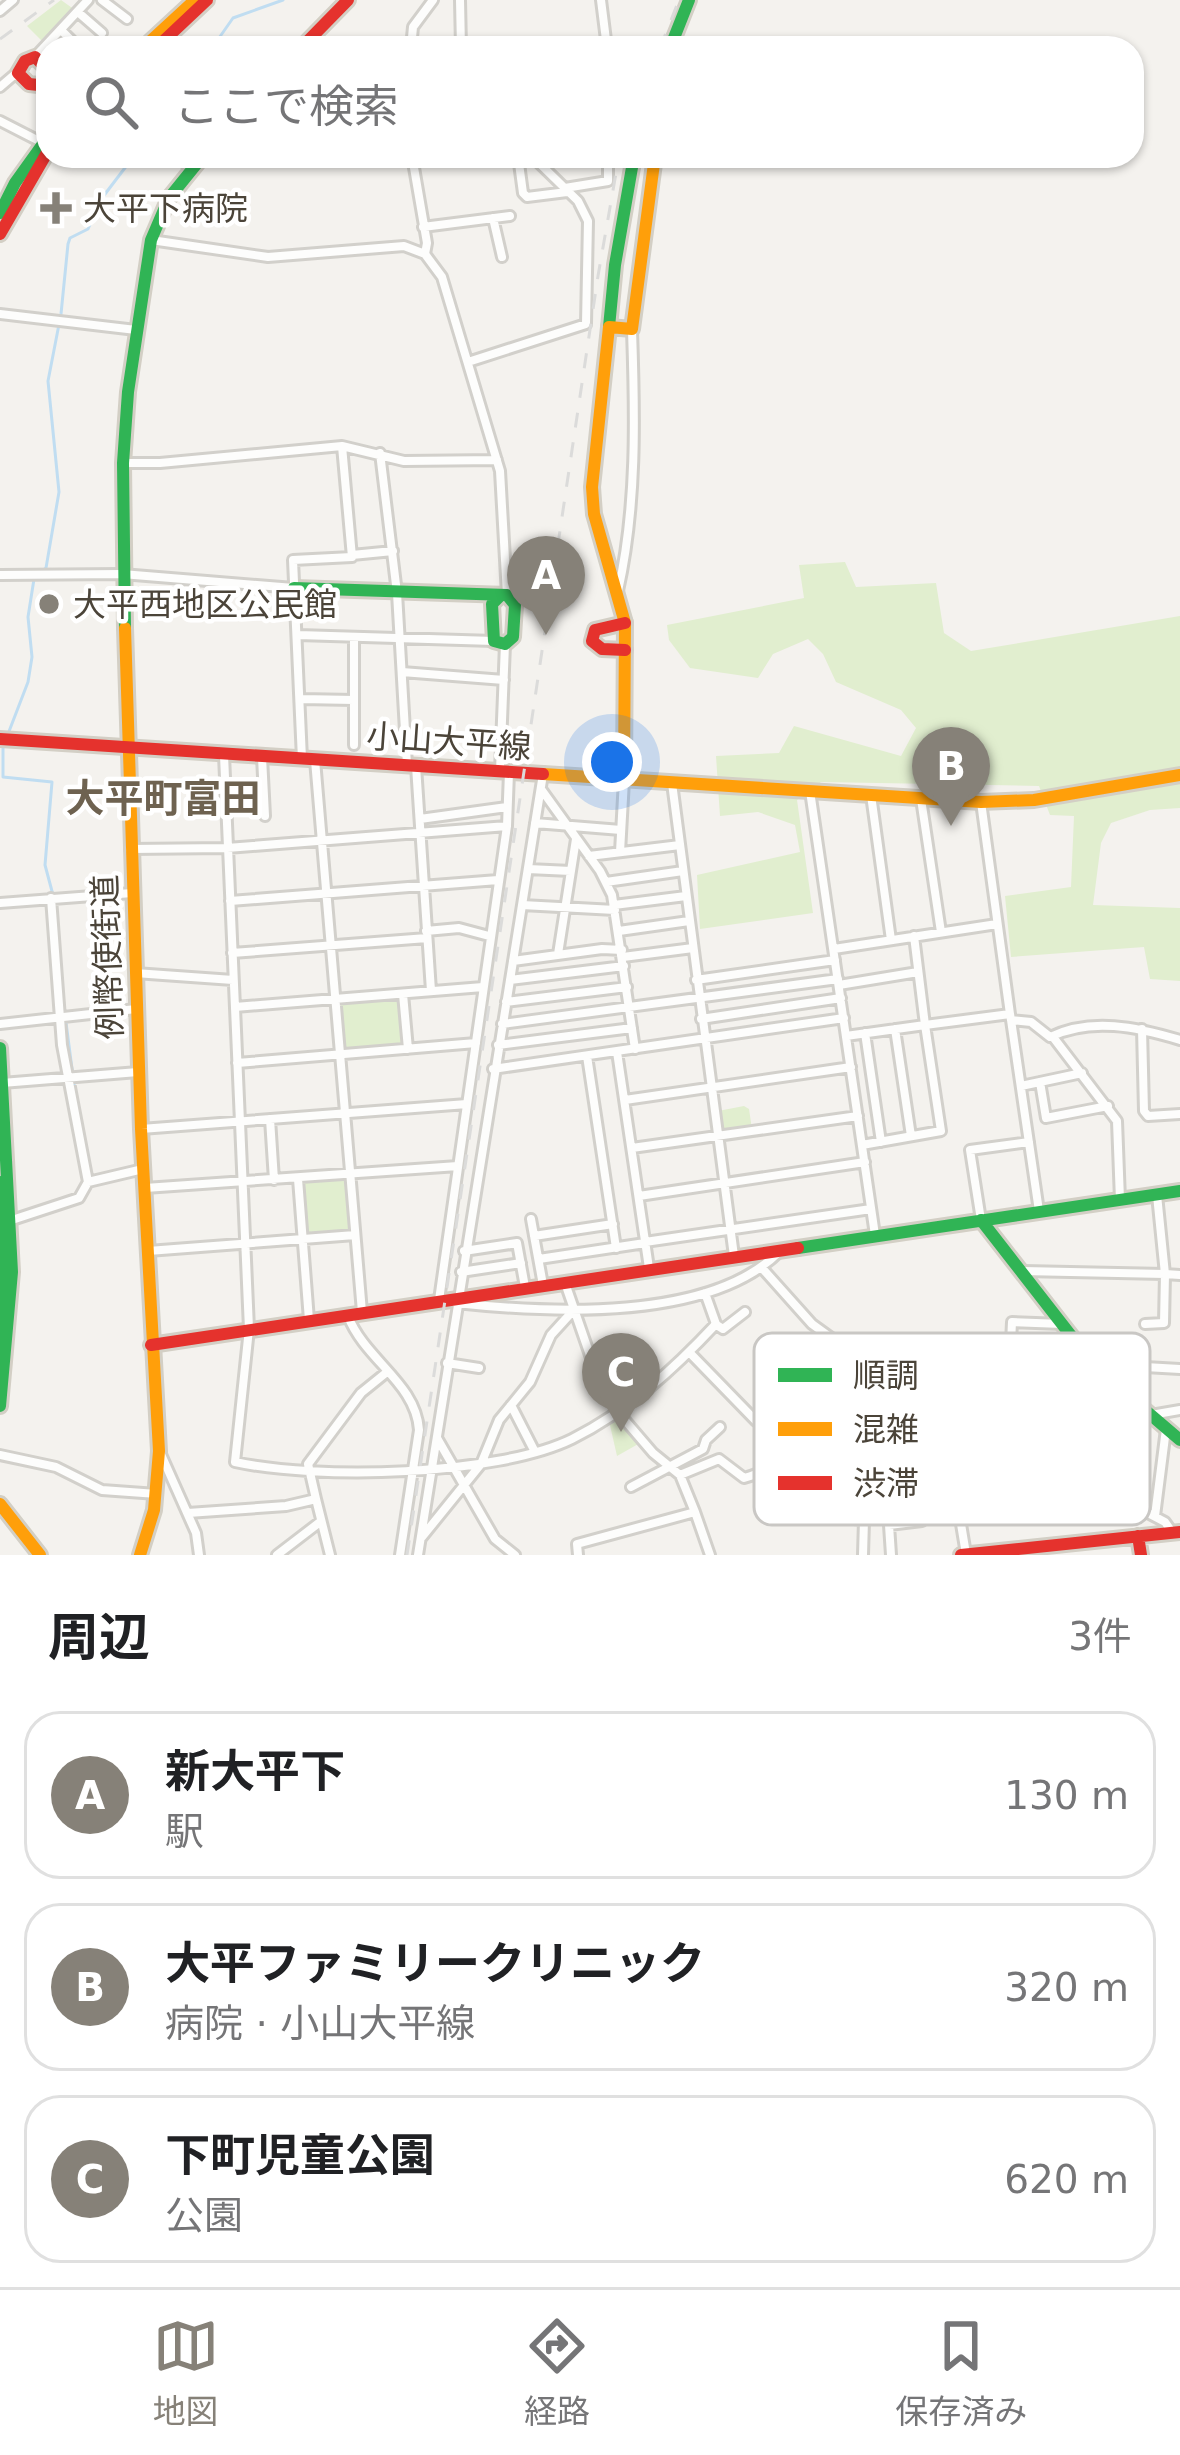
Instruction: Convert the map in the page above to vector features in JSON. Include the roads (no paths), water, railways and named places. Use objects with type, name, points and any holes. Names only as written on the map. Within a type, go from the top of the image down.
[{"type":"street","points":[[0,11],[13,0]]},
{"type":"street","points":[[59,36],[88,0]]},
{"type":"street","points":[[102,0],[128,20]]},
{"type":"street","points":[[156,36],[195,0]]},
{"type":"street","points":[[169,36],[207,0]]},
{"type":"street","points":[[314,36],[348,0]]},
{"type":"street","points":[[412,36],[413,27],[433,0]]},
{"type":"street","points":[[460,0],[461,36]]},
{"type":"street","points":[[601,0],[606,36]]},
{"type":"street","points":[[675,36],[689,0]]},
{"type":"street","points":[[79,13],[102,34]]},
{"type":"street","points":[[62,31],[67,36]]},
{"type":"street","points":[[24,80],[36,69]]},
{"type":"street","points":[[0,87],[14,75],[36,83]]},
{"type":"street","points":[[0,121],[36,139]]},
{"type":"street","points":[[0,213],[36,157]]},
{"type":"street","points":[[0,234],[36,164]]},
{"type":"street","name":"例幣使街道","points":[[140,1555],[157,1494],[159,1451],[143,1188],[126,746],[123,463],[136,330],[151,240],[165,206],[194,168]]},
{"type":"street","points":[[414,168],[425,254],[442,277],[497,460],[496,597],[508,807],[439,1300]]},
{"type":"street","points":[[520,168],[527,196],[608,181],[608,168]]},
{"type":"street","points":[[552,168],[588,221],[586,324]]},
{"type":"street","points":[[620,852],[625,623],[602,544],[592,487],[615,265],[632,168]]},
{"type":"street","points":[[619,591],[628,548],[632,329],[654,168]]},
{"type":"street","points":[[424,227],[510,216]]},
{"type":"street","points":[[494,218],[502,256]]},
{"type":"street","points":[[151,240],[268,257],[396,246],[425,254]]},
{"type":"street","points":[[0,314],[136,330]]},
{"type":"street","points":[[468,362],[586,324],[632,329]]},
{"type":"street","points":[[123,463],[342,446],[404,461],[497,460]]},
{"type":"street","points":[[342,446],[352,555]]},
{"type":"street","points":[[380,453],[421,833],[431,991]]},
{"type":"street","points":[[393,551],[293,560],[301,699],[322,841],[356,1235],[355,1313],[362,1346],[409,1396],[418,1415],[400,1555]]},
{"type":"street","points":[[0,575],[122,574],[496,597],[515,605],[513,638],[500,643],[298,635]]},
{"type":"street","points":[[625,623],[595,630],[592,641],[602,649],[625,650]]},
{"type":"street","points":[[354,637],[354,745]]},
{"type":"street","points":[[402,673],[504,680]]},
{"type":"street","points":[[301,699],[354,700]]},
{"type":"street","name":"小山大平線","points":[[0,739],[981,802],[1034,800],[1180,775]]},
{"type":"street","points":[[224,755],[249,1329],[235,1462],[330,1474],[454,1466],[481,1464],[569,1440],[617,1411],[716,1324]]},
{"type":"street","points":[[262,757],[265,816]]},
{"type":"street","points":[[418,1555],[543,774]]},
{"type":"street","points":[[672,783],[734,1256]]},
{"type":"street","points":[[541,789],[607,882],[619,931],[635,1049]]},
{"type":"street","points":[[810,791],[874,1235]]},
{"type":"street","points":[[872,795],[891,940]]},
{"type":"street","points":[[921,799],[940,932]]},
{"type":"street","points":[[981,802],[1039,1210]]},
{"type":"street","points":[[419,819],[508,807]]},
{"type":"street","points":[[536,823],[621,830]]},
{"type":"street","points":[[130,849],[227,848],[506,826]]},
{"type":"street","points":[[558,954],[576,839]]},
{"type":"street","points":[[589,856],[680,844]]},
{"type":"street","points":[[528,869],[571,872]]},
{"type":"street","points":[[607,882],[683,871]]},
{"type":"street","points":[[230,901],[498,880]]},
{"type":"street","points":[[0,903],[132,892]]},
{"type":"street","points":[[522,905],[615,908],[686,896]]},
{"type":"street","points":[[4,1222],[79,1198],[88,1182],[68,1077],[51,898]]},
{"type":"street","points":[[619,931],[689,921]]},
{"type":"street","points":[[696,980],[891,940],[997,924]]},
{"type":"street","points":[[232,953],[331,946],[459,928],[490,936]]},
{"type":"street","points":[[862,1145],[941,1131],[914,936]]},
{"type":"street","points":[[510,980],[693,948]]},
{"type":"street","points":[[513,961],[558,954],[623,958]]},
{"type":"street","points":[[502,1024],[918,972]]},
{"type":"street","points":[[135,973],[233,980]]},
{"type":"street","points":[[235,1007],[484,987]]},
{"type":"street","points":[[506,1002],[626,987]]},
{"type":"street","points":[[403,994],[407,1049]]},
{"type":"street","points":[[701,1019],[841,998]]},
{"type":"street","points":[[0,1024],[136,1009]]},
{"type":"street","points":[[846,1036],[1011,1017],[1022,1018],[1044,1036],[1065,1028],[1116,1024],[1180,1040]]},
{"type":"street","points":[[494,1070],[844,1018]]},
{"type":"street","points":[[498,1045],[632,1028]]},
{"type":"street","points":[[895,1029],[911,1136]]},
{"type":"street","points":[[1142,1029],[1144,1111],[1148,1116],[1180,1114]]},
{"type":"street","points":[[865,1033],[881,1142]]},
{"type":"street","points":[[1052,1036],[1117,1121],[1120,1200]]},
{"type":"street","points":[[237,1063],[476,1043]]},
{"type":"street","points":[[0,1048],[4,1222],[0,1345]]},
{"type":"street","points":[[617,1052],[649,1268]]},
{"type":"street","points":[[587,1056],[616,1248]]},
{"type":"street","points":[[625,1100],[851,1067]]},
{"type":"street","points":[[1,1083],[138,1072]]},
{"type":"street","points":[[1021,1086],[1082,1073]]},
{"type":"street","points":[[1040,1082],[1046,1118],[1108,1106]]},
{"type":"street","points":[[141,1129],[467,1103]]},
{"type":"street","points":[[632,1148],[858,1116]]},
{"type":"street","points":[[270,1119],[274,1180]]},
{"type":"street","points":[[1029,1142],[970,1150],[981,1220],[1069,1333]]},
{"type":"street","points":[[638,1196],[865,1162]]},
{"type":"street","points":[[143,1188],[458,1166]]},
{"type":"street","points":[[88,1182],[143,1169]]},
{"type":"street","points":[[298,1178],[309,1320]]},
{"type":"street","points":[[0,1182],[13,1308],[0,1406]]},
{"type":"street","points":[[456,1300],[1180,1191]]},
{"type":"street","points":[[1145,1324],[1164,1323],[1165,1274],[1157,1195]]},
{"type":"street","points":[[538,1259],[871,1209]]},
{"type":"street","points":[[531,1219],[543,1285]]},
{"type":"street","points":[[534,1236],[613,1224]]},
{"type":"street","points":[[147,1251],[356,1235]]},
{"type":"street","points":[[464,1251],[517,1243],[525,1287]]},
{"type":"street","points":[[151,1345],[439,1300],[572,1312],[705,1293],[762,1268],[781,1250]]},
{"type":"street","points":[[460,1272],[521,1263]]},
{"type":"street","points":[[762,1268],[824,1333]]},
{"type":"street","points":[[1023,1271],[1180,1275]]},
{"type":"street","points":[[564,1281],[572,1312],[617,1411],[680,1475],[710,1555]]},
{"type":"street","points":[[705,1293],[716,1324],[723,1329],[745,1312]]},
{"type":"street","points":[[421,1538],[481,1464],[511,1403],[530,1382],[551,1335],[572,1312]]},
{"type":"street","points":[[1011,1333],[1012,1322],[1062,1324]]},
{"type":"street","points":[[689,1352],[754,1419]]},
{"type":"street","points":[[598,1374],[628,1353]]},
{"type":"street","points":[[447,1363],[479,1369]]},
{"type":"street","points":[[1150,1367],[1180,1369]]},
{"type":"street","points":[[330,1555],[308,1464],[361,1393],[387,1372]]},
{"type":"street","points":[[608,1393],[637,1373]]},
{"type":"street","points":[[511,1403],[534,1450]]},
{"type":"street","points":[[1150,1415],[1180,1410]]},
{"type":"street","points":[[1150,1416],[1175,1435],[1155,1516]]},
{"type":"street","points":[[631,1486],[703,1449],[720,1427]]},
{"type":"street","points":[[436,1436],[495,1539],[515,1555]]},
{"type":"street","points":[[159,1451],[196,1532],[199,1555]]},
{"type":"street","points":[[0,1456],[56,1467],[102,1490],[157,1494]]},
{"type":"street","points":[[680,1475],[719,1459],[744,1478],[754,1475]]},
{"type":"street","points":[[188,1513],[286,1506],[316,1499]]},
{"type":"street","points":[[0,1504],[40,1555]]},
{"type":"street","points":[[578,1555],[578,1544],[694,1512]]},
{"type":"street","points":[[1150,1514],[1176,1532]]},
{"type":"street","points":[[278,1555],[320,1522]]},
{"type":"street","points":[[863,1555],[864,1525]]},
{"type":"street","points":[[891,1555],[889,1526],[896,1525]]},
{"type":"street","points":[[960,1525],[963,1555],[1176,1532]]},
{"type":"street","points":[[1138,1536],[1141,1555]]},
{"type":"waterway","points":[[220,36],[233,18],[283,0]]},
{"type":"waterway","points":[[41,572],[46,568],[59,492],[48,381],[68,244],[88,229],[102,198],[125,168]]},
{"type":"waterway","points":[[34,579],[28,617],[32,657],[28,682],[3,747],[3,777],[52,782],[45,865],[53,895]]},
{"type":"waterway","points":[[60,976],[75,1092]]},
{"type":"railway","points":[[0,39],[54,0]]},
{"type":"railway","points":[[665,36],[679,0]]},
{"type":"railway","points":[[407,1555],[617,168]]},
{"type":"place","name":"大平下病院","points":[[56,208]]},
{"type":"place","name":"大平西地区公民館","points":[[49,604]]},
{"type":"place","name":"新大平下","points":[[546,635]]},
{"type":"place","name":"大平ファミリークリニック","points":[[951,826]]},
{"type":"place","name":"下町児童公園","points":[[621,1432]]},
{"type":"district","name":"大平町富田","points":[[163,798]]}]
